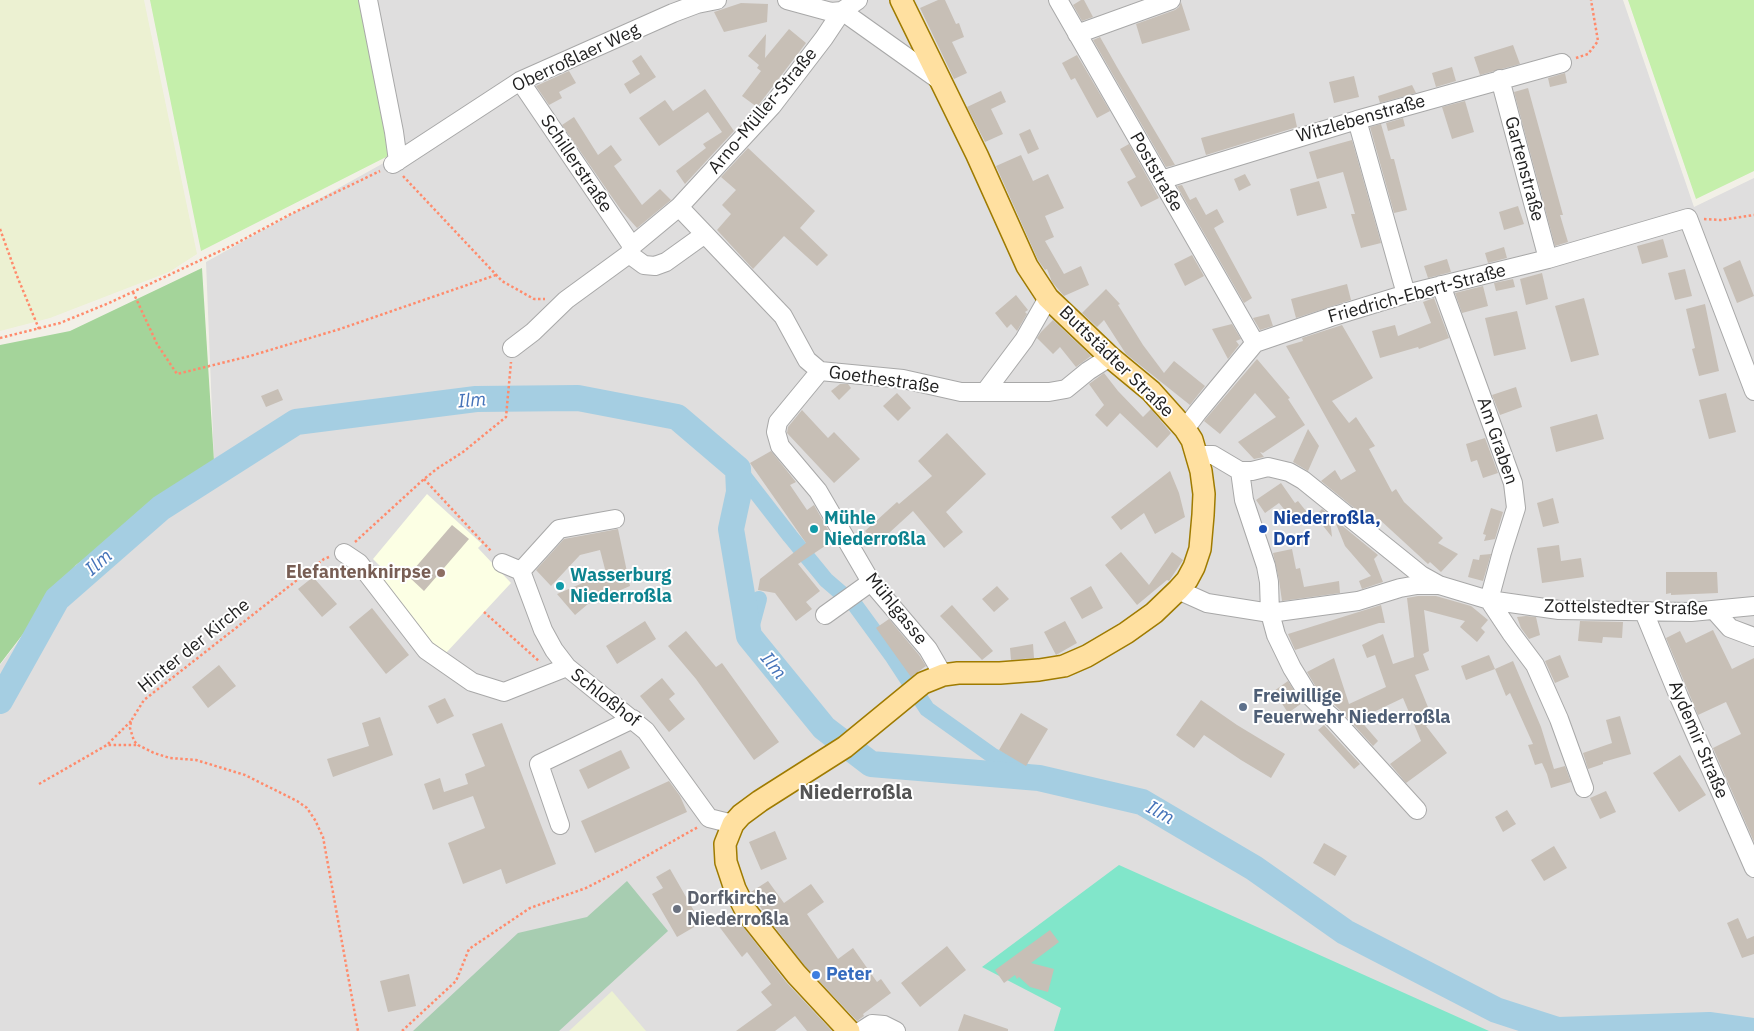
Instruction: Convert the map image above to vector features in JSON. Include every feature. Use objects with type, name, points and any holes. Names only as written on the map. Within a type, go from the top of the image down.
[{"type":"main road","name":"Buttstädter Straße","points":[[733,824],[741,815],[760,801],[845,748],[923,683],[943,675],[958,673],[1000,673],[1064,666],[1087,656],[1126,633],[1154,613],[1178,590],[1194,567],[1200,549],[1204,494],[1198,455],[1192,440],[1185,429],[1151,391],[1110,358],[1048,298],[1027,266],[977,155],[901,0]]},
{"type":"main road","points":[[733,824],[724,844],[726,862],[735,889],[746,911],[796,974],[848,1031]]},
{"type":"street","points":[[368,0],[394,132],[395,162]]},
{"type":"street","name":"Oberroßlaer Weg","points":[[395,162],[454,126],[520,81],[673,13],[697,4],[717,0]]},
{"type":"street","points":[[787,0],[831,12],[842,11],[858,0]]},
{"type":"street","name":"Poststraße","points":[[1058,0],[1255,343]]},
{"type":"street","points":[[1077,34],[1171,0]]},
{"type":"street","points":[[842,11],[939,80]]},
{"type":"street","name":"Arno-Müller-Straße","points":[[512,357],[533,332],[566,300],[631,250],[679,207],[772,106],[824,38],[842,11]]},
{"type":"street","name":"Witzlebenstraße","points":[[1161,180],[1357,120],[1562,63]]},
{"type":"street","name":"Gartenstraße","points":[[1500,79],[1548,259]]},
{"type":"street","name":"Schillerstraße","points":[[520,81],[631,250]]},
{"type":"street","points":[[1357,120],[1406,294]]},
{"type":"street","points":[[394,132],[418,147]]},
{"type":"street","name":"Goethestraße","points":[[679,207],[783,316],[807,360],[820,370],[903,379],[960,392],[1049,392],[1066,389],[1088,371],[1110,358]]},
{"type":"street","points":[[1688,218],[1754,391]]},
{"type":"street","name":"Friedrich-Ebert-Straße","points":[[1255,343],[1406,294],[1548,259],[1688,218]]},
{"type":"street","points":[[631,250],[644,265],[656,266],[666,262],[705,234]]},
{"type":"street","name":"Am Graben","points":[[1441,285],[1513,483],[1516,508],[1489,600]]},
{"type":"street","points":[[985,392],[1024,340],[1048,298]]},
{"type":"street","points":[[1185,429],[1255,343]]},
{"type":"street","name":"Mühlgasse","points":[[820,370],[778,422],[776,432],[780,446],[818,490],[871,582],[928,649],[943,675]]},
{"type":"street","points":[[1198,455],[1213,456],[1240,471],[1279,468],[1289,472],[1303,480],[1421,575],[1439,585]]},
{"type":"street","points":[[1240,471],[1244,500],[1266,566],[1269,582],[1270,613],[1276,635],[1292,668],[1308,694],[1334,719],[1417,810]]},
{"type":"street","points":[[521,571],[559,529],[615,519]]},
{"type":"street","name":"Schloßhof","points":[[344,553],[359,563],[426,650],[472,682],[504,692],[560,670],[633,720],[646,731],[709,818]]},
{"type":"street","points":[[502,563],[521,571],[543,630],[554,650],[560,670]]},
{"type":"street","points":[[833,610],[871,582]]},
{"type":"street","name":"Zottelstedter Straße","points":[[1178,590],[1207,603],[1270,613],[1358,601],[1400,588],[1417,585],[1439,585],[1489,600],[1559,610],[1644,612],[1714,610],[1754,606]]},
{"type":"street","points":[[1489,600],[1535,665],[1559,719],[1584,788]]},
{"type":"street","points":[[1714,610],[1730,628],[1754,637]]},
{"type":"street","name":"Aydemir Straße","points":[[1644,612],[1754,868]]},
{"type":"street","points":[[560,825],[539,764],[633,720]]},
{"type":"street","points":[[709,818],[733,824]]},
{"type":"street","points":[[861,1031],[872,1024],[884,1025],[896,1031]]},
{"type":"path","points":[[1562,63],[1588,54],[1598,41],[1591,0]]},
{"type":"path","points":[[0,338],[60,323],[133,292],[235,244],[395,162],[502,281],[534,299],[566,300]]},
{"type":"path","points":[[1688,218],[1721,220],[1754,216]]},
{"type":"path","points":[[0,229],[39,329]]},
{"type":"path","points":[[133,292],[157,344],[177,374],[250,356],[340,329],[496,275]]},
{"type":"path","points":[[344,553],[424,479],[463,452],[506,417],[512,357]]},
{"type":"path","points":[[424,479],[502,563]]},
{"type":"path","name":"Hinter der Kirche","points":[[39,784],[107,744],[131,721],[144,700],[324,559],[344,553]]},
{"type":"path","points":[[484,612],[560,670]]},
{"type":"path","points":[[131,721],[131,734],[138,745]]},
{"type":"path","points":[[107,744],[138,745],[170,758],[196,760],[245,775],[307,808],[324,837],[358,1031]]},
{"type":"path","points":[[402,1031],[456,981],[468,949],[530,908],[586,888],[693,831],[709,818]]},
{"type":"shaded area","points":[[0,0],[144,0],[197,254],[169,272],[50,318],[0,331]]},
{"type":"shaded area","points":[[373,0],[1623,0],[1694,207],[1754,178],[1754,1023],[1727,1017],[1656,1031],[0,1031],[0,665],[77,565],[214,461],[206,262],[398,155]]},
{"type":"shaded area","name":"Elefantenknirpse","points":[[427,494],[482,544],[478,548],[511,583],[446,653],[439,652],[379,576],[384,570],[373,559]]},
{"type":"shaded area","points":[[627,881],[668,931],[559,1031],[413,1031],[518,933],[587,917]]},
{"type":"shaded area","points":[[612,991],[646,1031],[569,1031]]},
{"type":"green space","points":[[150,0],[363,0],[392,154],[201,251]]},
{"type":"green space","points":[[1628,0],[1754,0],[1754,171],[1696,199]]},
{"type":"green space","points":[[202,268],[214,461],[76,565],[0,664],[0,345],[70,331]]},
{"type":"green space","points":[[1119,865],[1489,1031],[1054,1031],[1061,1008],[982,967]]},
{"type":"green space","points":[[1730,1023],[1754,1028],[1754,1031],[1683,1031]]},
{"type":"building","points":[[938,0],[945,0],[956,24],[959,23],[964,37],[952,42],[967,73],[954,79],[920,8]]},
{"type":"building","points":[[1084,0],[1093,17],[1082,21],[1073,5]]},
{"type":"building","points":[[1181,2],[1190,30],[1142,44],[1136,24],[1175,10]]},
{"type":"building","points":[[741,3],[768,4],[767,22],[724,32],[714,12]]},
{"type":"building","points":[[789,29],[806,43],[757,107],[742,96],[761,71],[757,68],[759,65],[748,56],[766,34],[765,58]]},
{"type":"building","points":[[1100,37],[1175,165],[1166,167],[1093,40]]},
{"type":"building","points":[[1513,45],[1520,64],[1480,75],[1474,57]]},
{"type":"building","points":[[641,55],[656,77],[630,94],[624,84],[640,74],[632,61]]},
{"type":"building","points":[[1077,55],[1110,111],[1097,118],[1075,78],[1071,80],[1062,63]]},
{"type":"building","points":[[1452,67],[1456,81],[1436,87],[1432,73]]},
{"type":"building","points":[[569,71],[576,83],[559,92],[562,98],[549,105],[536,86]]},
{"type":"building","points":[[1565,73],[1567,83],[1550,87],[1548,78]]},
{"type":"building","points":[[1354,76],[1359,97],[1334,103],[1329,82]]},
{"type":"building","points":[[1412,85],[1416,93],[1380,103],[1378,96]]},
{"type":"building","points":[[1528,88],[1563,215],[1560,215],[1568,242],[1555,246],[1514,92]]},
{"type":"building","points":[[705,89],[734,131],[685,184],[676,171],[706,148],[703,144],[722,132],[708,112],[659,146],[639,118],[665,100],[673,111]]},
{"type":"building","points":[[1001,91],[1006,102],[991,109],[1003,134],[985,142],[967,107]]},
{"type":"building","points":[[1465,101],[1474,132],[1452,139],[1442,107]]},
{"type":"building","points":[[1294,113],[1297,127],[1206,155],[1201,138]]},
{"type":"building","points":[[574,117],[598,155],[611,145],[622,160],[614,166],[642,205],[660,189],[671,200],[637,228],[621,210],[562,125]]},
{"type":"building","points":[[1403,118],[1405,126],[1388,131],[1386,123]]},
{"type":"building","points":[[1381,124],[1391,159],[1394,159],[1407,210],[1394,213],[1370,127]]},
{"type":"building","points":[[1030,129],[1039,149],[1028,154],[1019,134]]},
{"type":"building","points":[[1352,140],[1381,243],[1361,248],[1351,214],[1355,214],[1343,172],[1317,179],[1309,152]]},
{"type":"building","points":[[1129,144],[1159,198],[1141,207],[1127,182],[1136,177],[1120,149]]},
{"type":"building","points":[[748,148],[815,211],[800,228],[828,255],[817,266],[784,236],[753,269],[717,230],[731,214],[722,205],[736,190],[721,177]]},
{"type":"building","points":[[1021,155],[1033,181],[1048,174],[1064,208],[1045,216],[1054,237],[1045,241],[1064,274],[1081,266],[1089,285],[1064,296],[1052,282],[1047,269],[1045,270],[1038,260],[996,166]]},
{"type":"building","points":[[1245,174],[1251,185],[1239,191],[1234,179]]},
{"type":"building","points":[[1319,181],[1327,208],[1297,216],[1290,189]]},
{"type":"building","points":[[1182,185],[1190,200],[1196,197],[1206,215],[1217,209],[1224,222],[1214,228],[1252,298],[1244,303],[1177,186]]},
{"type":"building","points":[[1518,206],[1524,224],[1504,230],[1499,212]]},
{"type":"building","points":[[1663,239],[1668,257],[1642,264],[1637,246]]},
{"type":"building","points":[[1504,247],[1507,258],[1488,263],[1485,253]]},
{"type":"building","points":[[1192,255],[1204,276],[1185,286],[1174,264]]},
{"type":"building","points":[[1447,259],[1451,272],[1428,278],[1424,266]]},
{"type":"building","points":[[1740,260],[1754,296],[1737,303],[1723,268]]},
{"type":"building","points":[[1685,269],[1692,296],[1675,300],[1668,273]]},
{"type":"building","points":[[1542,273],[1548,299],[1526,305],[1520,279]]},
{"type":"building","points":[[1513,279],[1515,287],[1496,291],[1494,283]]},
{"type":"building","points":[[1347,284],[1351,300],[1296,318],[1291,299]]},
{"type":"building","points":[[1483,286],[1488,306],[1462,313],[1455,293]]},
{"type":"building","points":[[1106,289],[1120,304],[1118,305],[1143,345],[1164,373],[1174,361],[1205,386],[1190,405],[1126,354],[1104,320],[1097,327],[1082,313]]},
{"type":"building","points":[[1016,295],[1028,310],[1025,312],[1027,314],[1017,331],[1011,324],[1007,328],[995,313]]},
{"type":"building","points":[[1434,298],[1449,338],[1419,349],[1418,347],[1380,358],[1372,331],[1395,325],[1398,336],[1431,323],[1423,302]]},
{"type":"building","points":[[1584,298],[1599,355],[1571,362],[1555,306]]},
{"type":"building","points":[[1705,304],[1719,371],[1699,376],[1692,349],[1695,348],[1686,309]]},
{"type":"building","points":[[1517,311],[1526,349],[1494,356],[1485,318]]},
{"type":"building","points":[[1269,314],[1273,326],[1260,330],[1253,318]]},
{"type":"building","points":[[1053,320],[1091,356],[1076,367],[1060,347],[1053,354],[1037,338]]},
{"type":"building","points":[[1232,324],[1241,339],[1236,341],[1239,345],[1228,359],[1212,329]]},
{"type":"building","points":[[1342,325],[1373,378],[1332,401],[1349,423],[1356,417],[1375,446],[1369,449],[1392,492],[1396,489],[1404,502],[1443,538],[1438,543],[1458,554],[1441,572],[1430,562],[1428,564],[1379,519],[1374,524],[1321,481],[1335,470],[1341,480],[1356,471],[1286,346],[1303,341],[1302,338]]},
{"type":"building","points":[[1257,359],[1290,398],[1288,399],[1305,425],[1263,453],[1260,452],[1264,457],[1254,459],[1238,442],[1276,417],[1255,393],[1220,434],[1204,421]]},
{"type":"building","points":[[1104,373],[1143,417],[1151,409],[1171,433],[1157,448],[1120,413],[1107,427],[1095,415],[1104,405],[1089,384]]},
{"type":"building","points":[[840,384],[848,384],[851,388],[839,400],[831,391]]},
{"type":"building","points":[[1516,387],[1522,407],[1500,415],[1492,395]]},
{"type":"building","points":[[278,389],[283,400],[266,407],[261,396]]},
{"type":"building","points":[[897,393],[911,408],[898,421],[883,406]]},
{"type":"building","points":[[1726,393],[1736,432],[1709,439],[1699,400]]},
{"type":"building","points":[[802,410],[828,438],[834,432],[860,459],[834,483],[787,433],[788,427]]},
{"type":"building","points":[[1597,414],[1604,439],[1556,452],[1550,427]]},
{"type":"building","points":[[1308,429],[1319,446],[1308,471],[1293,462]]},
{"type":"building","points":[[947,433],[986,474],[946,512],[963,532],[944,548],[913,511],[877,544],[865,531],[897,502],[899,504],[932,476],[918,461]]},
{"type":"building","points":[[1485,438],[1498,473],[1483,478],[1477,460],[1471,462],[1466,444]]},
{"type":"building","points":[[771,451],[796,482],[790,485],[807,510],[814,505],[834,540],[798,564],[820,591],[806,602],[812,609],[796,621],[775,593],[758,590],[760,579],[806,543],[750,463]]},
{"type":"building","points":[[1170,471],[1179,493],[1185,517],[1155,534],[1144,513],[1121,530],[1111,517]]},
{"type":"building","points":[[1281,483],[1295,503],[1298,501],[1310,516],[1298,526],[1279,503],[1265,513],[1256,500]]},
{"type":"building","points":[[1553,498],[1559,523],[1543,527],[1537,503]]},
{"type":"building","points":[[1491,508],[1503,512],[1495,539],[1484,541],[1486,535],[1483,534]]},
{"type":"building","points":[[1322,509],[1333,518],[1330,519],[1332,537],[1320,522],[1306,525]]},
{"type":"building","points":[[1334,519],[1378,555],[1374,559],[1383,582],[1362,589],[1359,581],[1371,576],[1345,546]]},
{"type":"building","points":[[452,525],[469,539],[424,591],[408,576]]},
{"type":"building","points":[[618,529],[630,586],[588,604],[575,615],[557,594],[606,573],[600,550],[580,555],[551,586],[536,570],[564,539]]},
{"type":"building","points":[[1559,545],[1561,561],[1581,558],[1584,577],[1542,583],[1537,548]]},
{"type":"building","points":[[1292,549],[1296,569],[1300,568],[1304,587],[1339,581],[1340,593],[1282,601],[1273,553]]},
{"type":"building","points":[[1121,552],[1149,585],[1172,552],[1183,560],[1169,581],[1167,580],[1137,605],[1105,565]]},
{"type":"building","points":[[1491,554],[1483,581],[1468,577],[1473,559],[1479,560],[1480,555]]},
{"type":"building","points":[[1666,572],[1717,572],[1718,593],[1666,594]]},
{"type":"building","points":[[313,577],[337,604],[322,617],[298,589]]},
{"type":"building","points":[[997,586],[1009,599],[994,612],[982,599]]},
{"type":"building","points":[[1091,586],[1103,608],[1082,619],[1070,598]]},
{"type":"building","points":[[1436,596],[1471,606],[1488,620],[1481,628],[1485,632],[1477,642],[1460,627],[1465,621],[1424,610],[1429,651],[1423,654],[1429,670],[1415,675],[1434,722],[1426,726],[1447,753],[1406,783],[1390,764],[1421,741],[1403,698],[1359,719],[1378,741],[1373,746],[1316,687],[1307,672],[1334,658],[1349,704],[1386,687],[1375,655],[1367,658],[1362,645],[1383,634],[1393,664],[1414,657],[1407,598]]},
{"type":"building","points":[[952,605],[993,651],[982,660],[940,616]]},
{"type":"building","points":[[1381,605],[1385,623],[1379,623],[1295,650],[1288,634]]},
{"type":"building","points":[[372,608],[409,655],[386,674],[349,627]]},
{"type":"building","points":[[1517,617],[1536,617],[1540,635],[1529,639],[1521,628]]},
{"type":"building","points":[[889,619],[926,666],[911,677],[876,628]]},
{"type":"building","points":[[645,621],[656,639],[617,664],[606,646]]},
{"type":"building","points":[[1065,621],[1077,643],[1056,655],[1044,632]]},
{"type":"building","points":[[1580,621],[1623,622],[1622,638],[1603,637],[1602,643],[1578,641]]},
{"type":"building","points":[[1713,630],[1732,669],[1754,658],[1754,842],[1713,748],[1741,734],[1726,702],[1698,715],[1666,638],[1680,631],[1686,643]]},
{"type":"building","points":[[686,631],[716,667],[722,663],[779,742],[754,760],[696,679],[668,646]]},
{"type":"building","points":[[1033,644],[1034,658],[1011,660],[1010,648]]},
{"type":"building","points":[[1489,655],[1495,669],[1466,680],[1461,666]]},
{"type":"building","points":[[1560,655],[1569,677],[1555,683],[1545,661]]},
{"type":"building","points":[[1513,661],[1541,727],[1554,769],[1565,766],[1571,782],[1551,788],[1542,763],[1535,765],[1528,745],[1533,744],[1510,693],[1506,696],[1495,669]]},
{"type":"building","points":[[219,665],[236,686],[208,708],[192,687]]},
{"type":"building","points":[[662,678],[675,694],[669,699],[685,719],[669,732],[640,696]]},
{"type":"building","points":[[1288,681],[1302,703],[1288,713],[1274,691]]},
{"type":"building","points":[[445,698],[454,716],[437,724],[428,706]]},
{"type":"building","points":[[1201,700],[1237,725],[1285,754],[1271,778],[1204,735],[1194,748],[1176,735]]},
{"type":"building","points":[[1021,713],[1048,729],[1026,766],[999,750]]},
{"type":"building","points":[[1620,716],[1631,754],[1603,762],[1603,764],[1588,769],[1583,753],[1612,743],[1606,720]]},
{"type":"building","points":[[380,717],[393,755],[333,777],[327,759],[369,746],[362,723]]},
{"type":"building","points":[[502,723],[556,864],[506,884],[501,869],[463,884],[448,843],[485,828],[473,796],[433,810],[424,784],[440,778],[444,792],[468,784],[465,774],[485,766],[472,734]]},
{"type":"building","points":[[1324,725],[1360,764],[1354,769],[1318,730]]},
{"type":"building","points":[[621,750],[630,768],[588,789],[579,770]]},
{"type":"building","points":[[1680,755],[1706,795],[1679,812],[1653,773]]},
{"type":"building","points":[[669,781],[680,796],[687,812],[595,853],[581,821]]},
{"type":"building","points":[[1606,791],[1616,812],[1600,819],[1590,798]]},
{"type":"building","points":[[1507,810],[1516,824],[1503,832],[1495,817]]},
{"type":"building","points":[[775,831],[787,859],[761,870],[749,842]]},
{"type":"building","points":[[1324,843],[1347,856],[1335,876],[1313,863]]},
{"type":"building","points":[[1554,846],[1567,868],[1544,881],[1531,860]]},
{"type":"building","name":"Dorfkirche Niederroßla","points":[[670,869],[701,923],[677,937],[652,894],[663,888],[656,877]]},
{"type":"building","points":[[768,881],[784,903],[811,884],[824,902],[807,914],[838,959],[853,948],[877,982],[881,979],[891,993],[863,1014],[864,1016],[857,1021],[805,966],[766,916],[751,892]]},
{"type":"building","points":[[733,914],[786,982],[832,1031],[807,1031],[795,1016],[775,1031],[736,1031],[772,1005],[761,992],[771,984],[747,952],[742,957],[718,925]]},
{"type":"building","points":[[1738,918],[1747,939],[1754,936],[1754,954],[1742,958],[1727,923]]},
{"type":"building","points":[[1050,930],[1059,942],[1031,963],[1054,969],[1048,992],[1030,987],[1019,977],[1017,979],[1015,975],[1004,983],[995,970]]},
{"type":"building","points":[[947,946],[966,970],[920,1007],[901,983]]},
{"type":"building","points":[[409,974],[416,1006],[388,1012],[380,981]]},
{"type":"building","points":[[964,1014],[1008,1029],[1008,1031],[958,1031]]},
{"type":"waterway","name":"Ilm","points":[[0,701],[57,599],[161,508],[296,422],[476,399],[578,398],[677,417],[738,469],[739,492],[731,529],[749,636],[824,728],[871,764],[1039,778],[1142,802],[1254,868],[1345,932],[1496,1010],[1558,1030],[1709,1025],[1754,1031]]},
{"type":"waterway","points":[[738,469],[826,580],[855,605],[893,657],[927,709],[993,756],[1039,778]]},
{"type":"waterway","points":[[749,636],[759,599]]},
{"type":"place","name":"Mühle Niederroßla","points":[[814,529]]},
{"type":"place","name":"Niederroßla, Dorf","points":[[1263,529]]},
{"type":"place","name":"Elefantenknirpse","points":[[441,573]]},
{"type":"place","name":"Wasserburg Niederroßla","points":[[560,586]]},
{"type":"place","name":"Freiwillige Feuerwehr Niederroßla","points":[[1243,707]]},
{"type":"place","name":"Dorfkirche Niederroßla","points":[[677,909]]},
{"type":"place","name":"Peter","points":[[816,975]]},
{"type":"district","name":"Niederroßla","points":[[856,793]]}]
